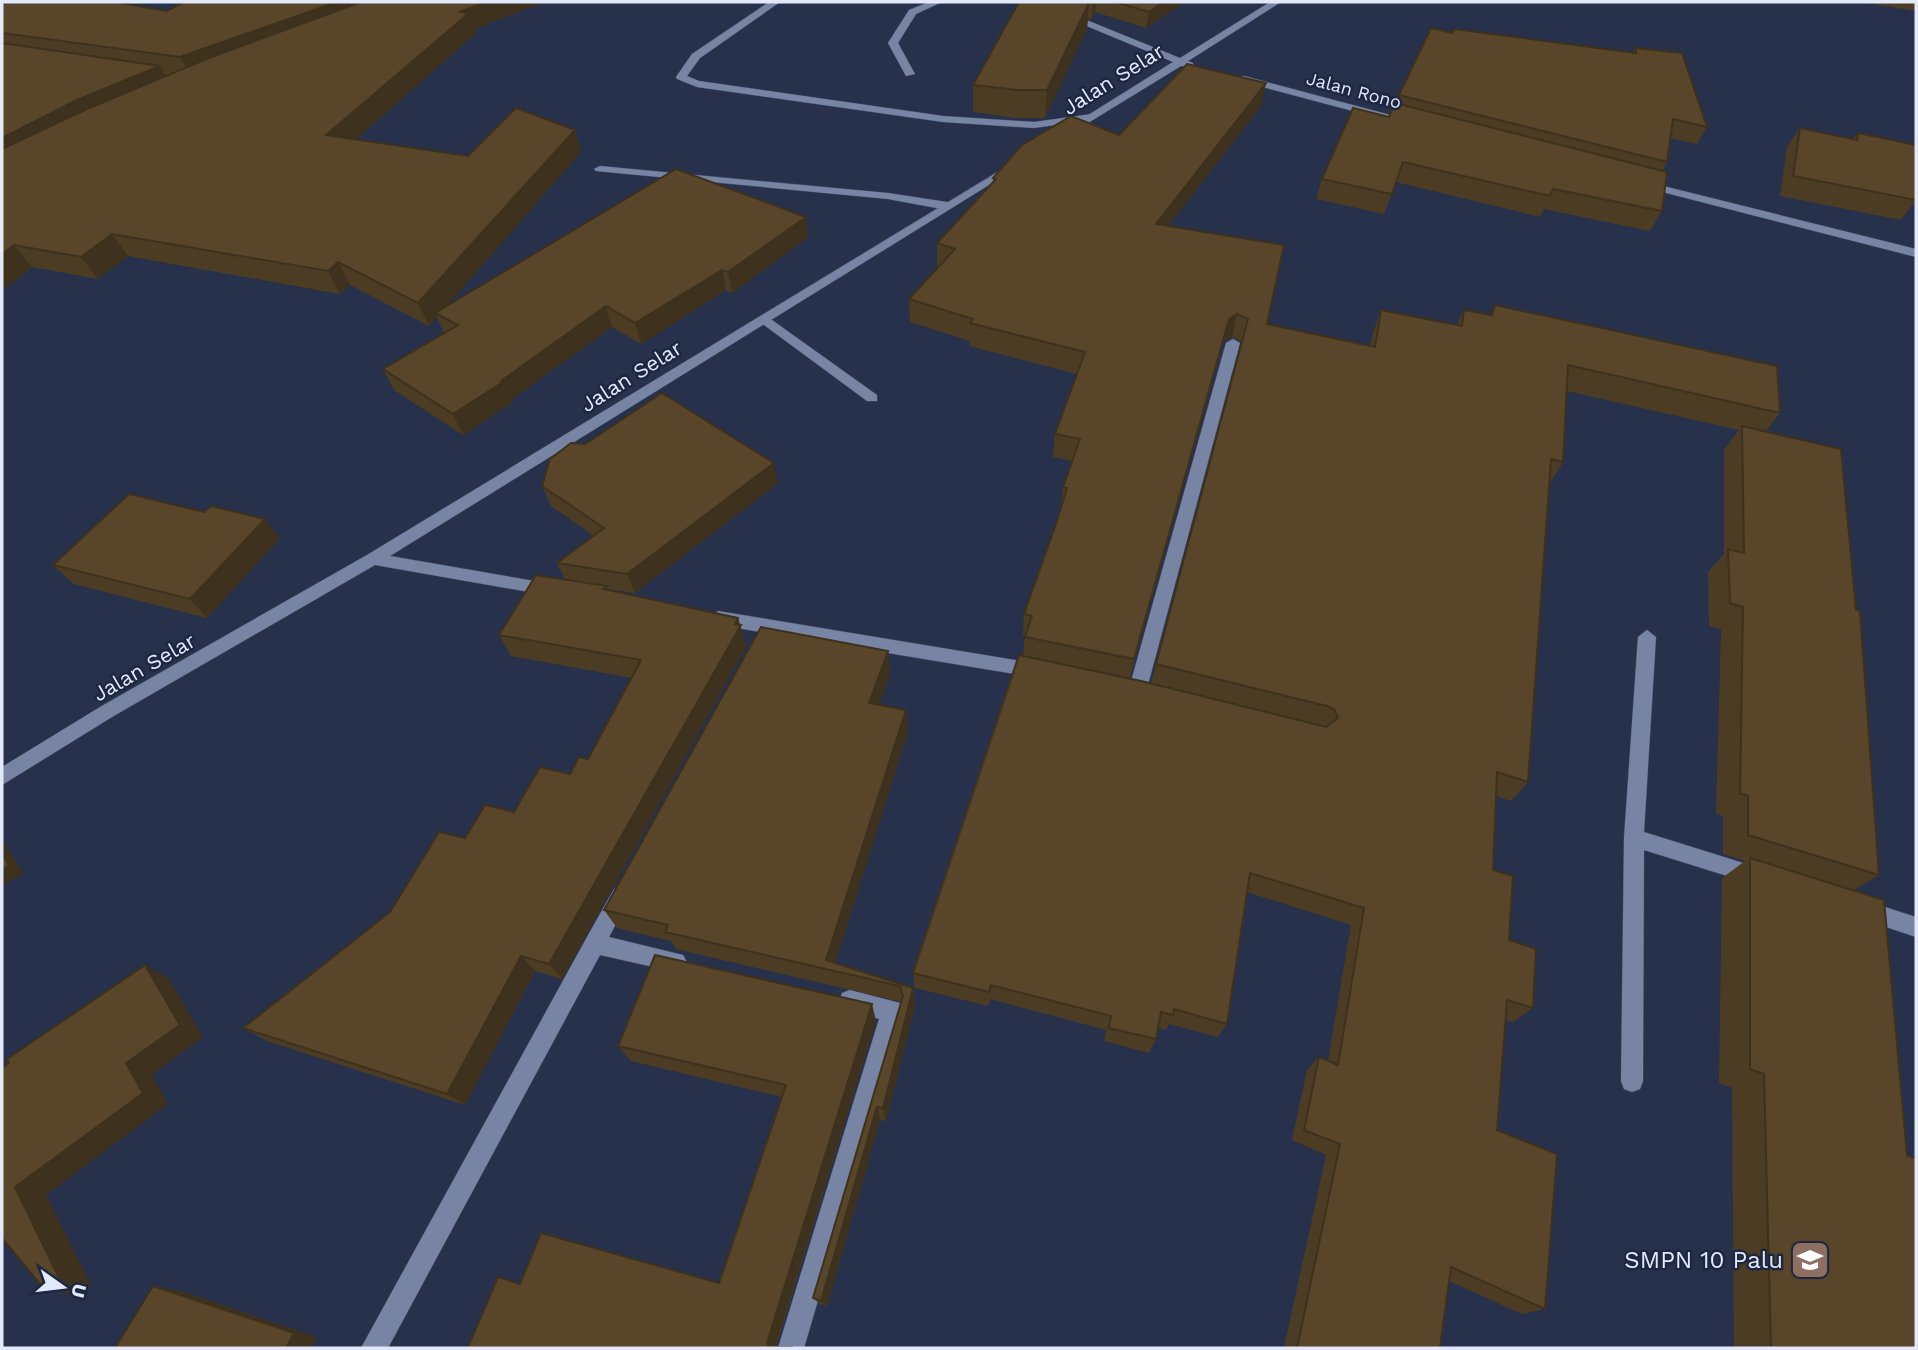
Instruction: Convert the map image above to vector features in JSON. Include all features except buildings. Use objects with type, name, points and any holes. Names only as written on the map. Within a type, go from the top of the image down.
[{"type":"street","points":[[775,2],[696,56],[681,77],[697,84],[943,118],[1034,125],[1092,117]]},
{"type":"street","points":[[910,74],[893,43],[912,12],[937,2]]},
{"type":"street","points":[[1034,2],[1180,62],[1207,70]]},
{"type":"street","name":"Jalan Selar","points":[[1047,145],[1276,2]]},
{"type":"street","name":"Jalan Rono","points":[[1234,77],[1422,126]]},
{"type":"street","name":"Jalan Selar","points":[[2,777],[106,712],[373,559],[1025,158]]},
{"type":"street","points":[[600,169],[888,195],[947,206]]},
{"type":"street","points":[[1637,182],[1916,253]]},
{"type":"street","points":[[765,319],[872,398]]},
{"type":"street","points":[[1137,692],[1233,343]]},
{"type":"street","points":[[373,559],[564,592]]},
{"type":"street","points":[[701,615],[1056,675]]},
{"type":"street","points":[[756,651],[769,626]]},
{"type":"street","points":[[1632,1081],[1634,838],[1647,637]]},
{"type":"street","points":[[1634,838],[1775,882]]},
{"type":"street","points":[[374,1348],[628,883]]},
{"type":"street","points":[[1839,902],[1916,927]]},
{"type":"street","points":[[594,944],[702,968]]},
{"type":"street","points":[[791,1348],[892,1011],[824,996]]},
{"type":"place","name":"SMPN 10 Palu","points":[[1810,1260]]}]
